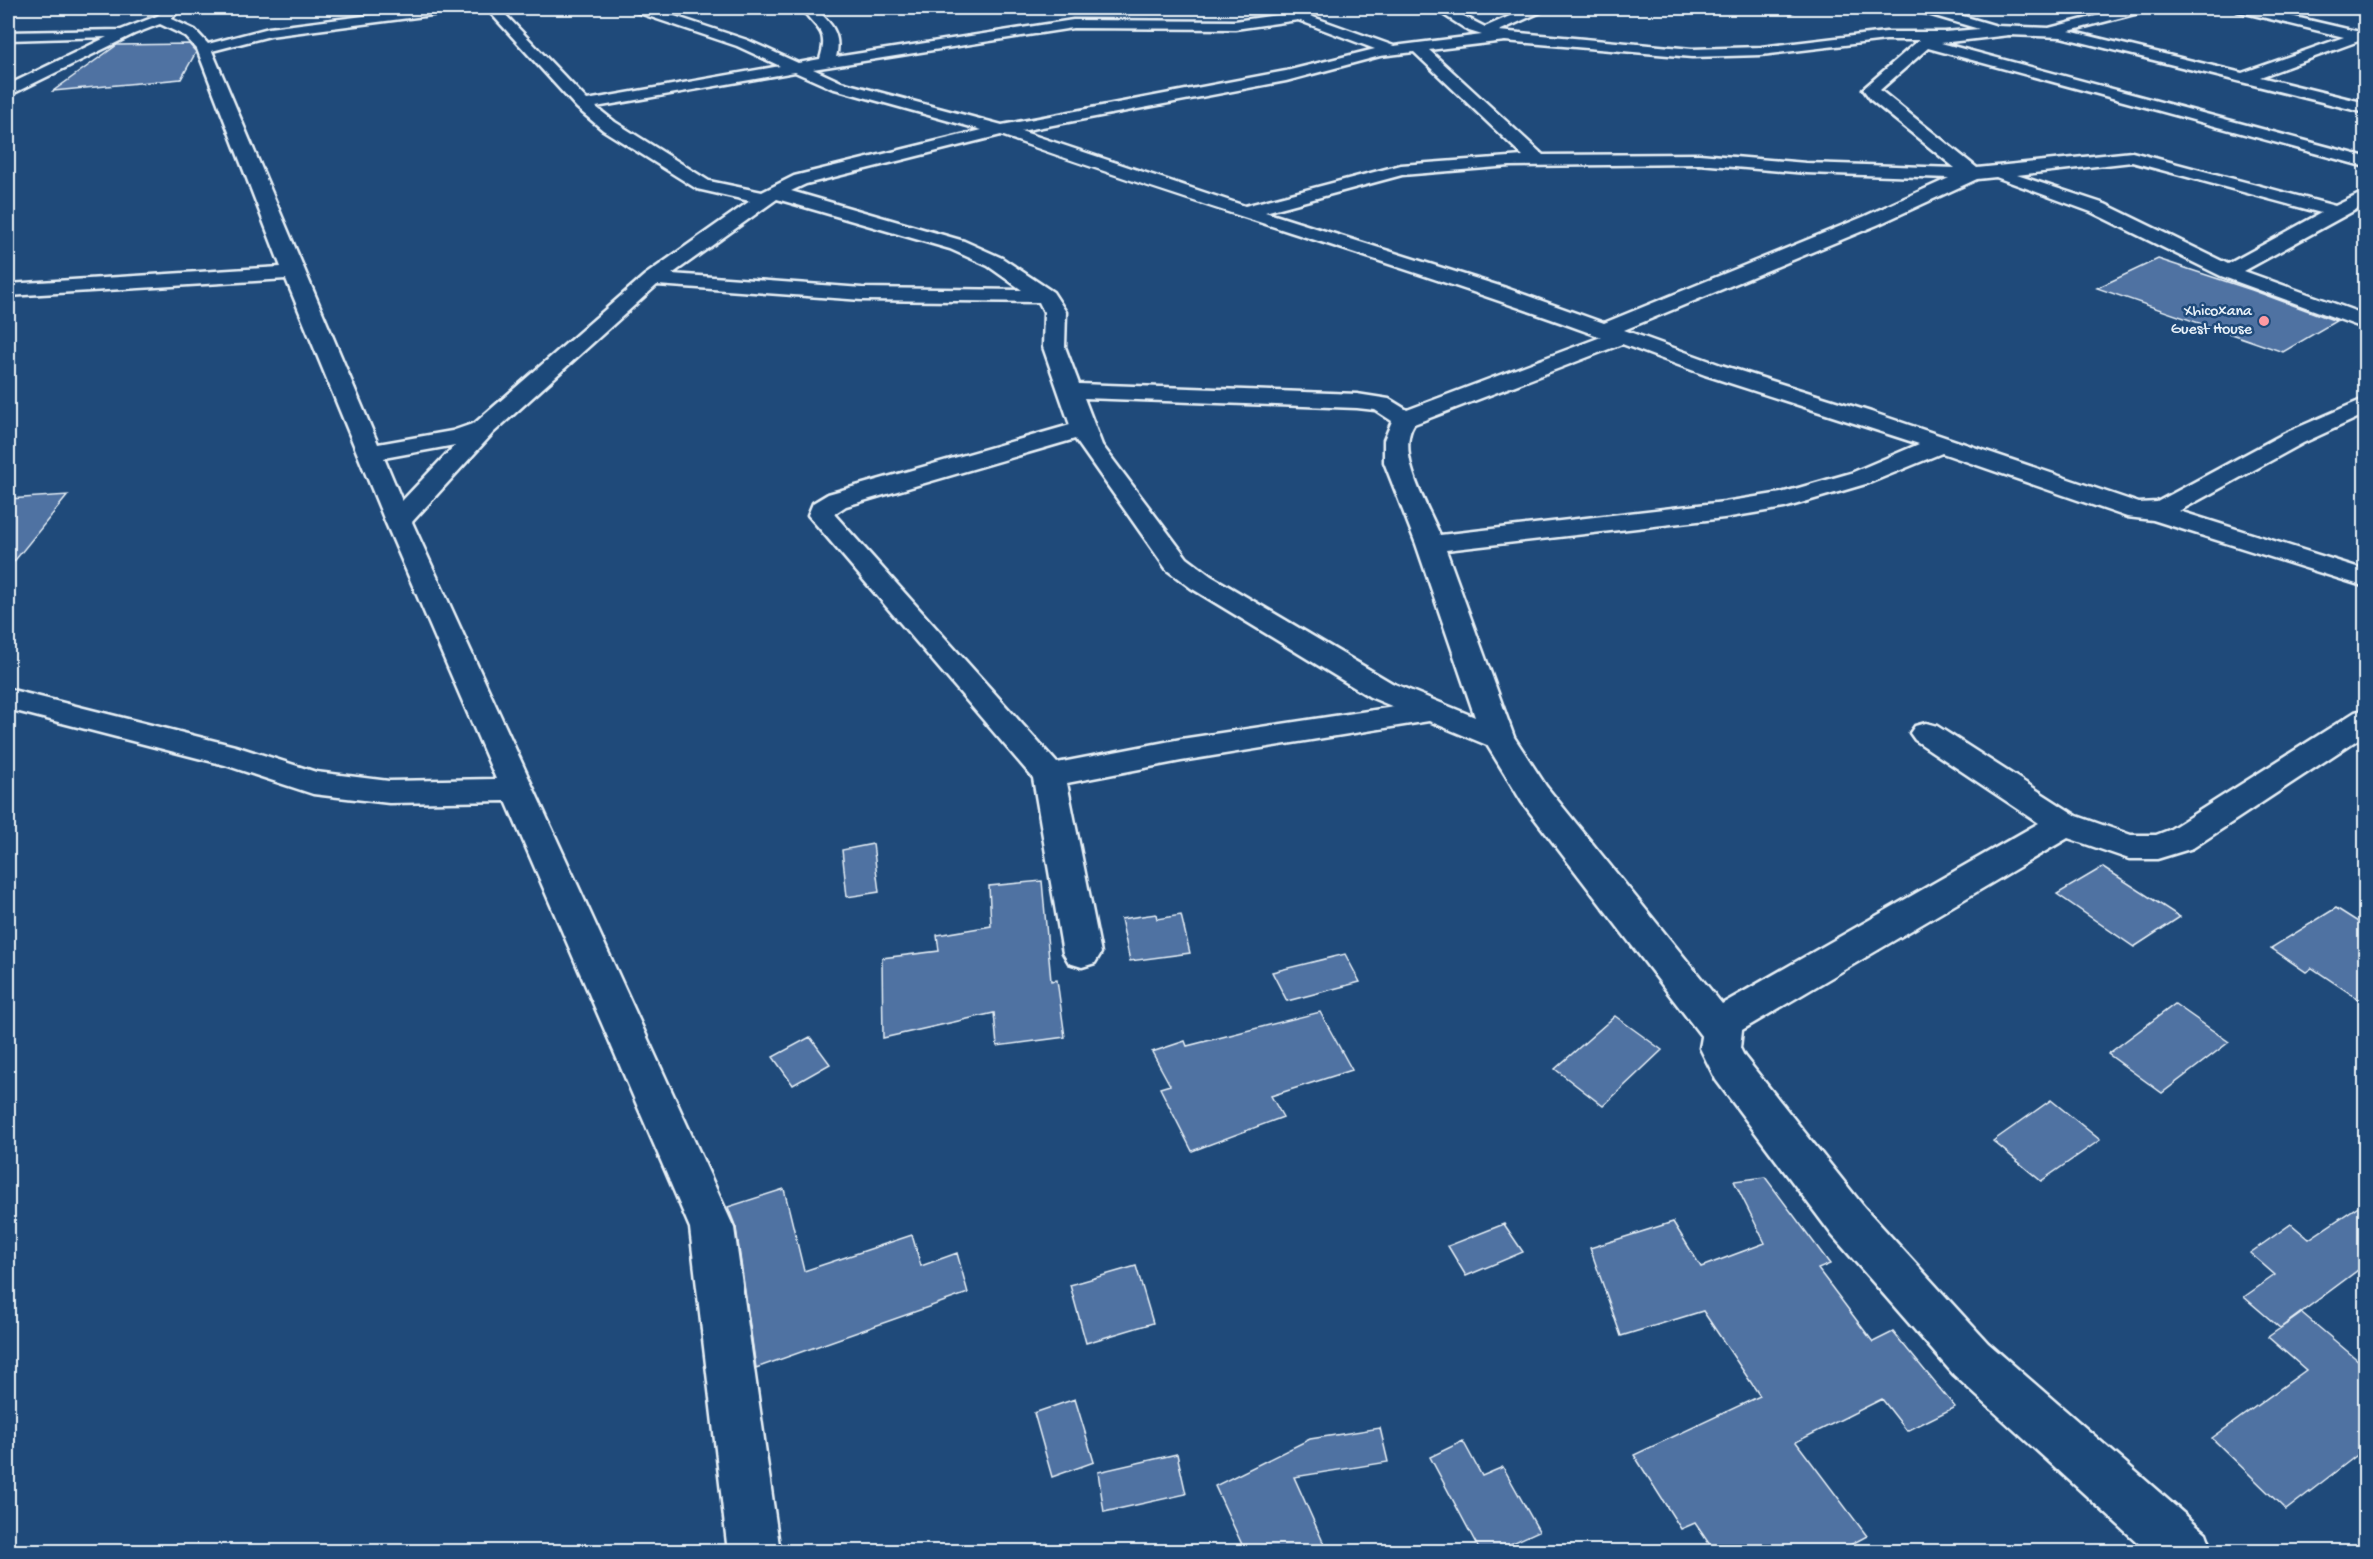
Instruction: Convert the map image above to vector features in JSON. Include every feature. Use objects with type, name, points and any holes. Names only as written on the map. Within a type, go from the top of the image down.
[{"type":"street","points":[[204,49],[269,32],[455,8]]},
{"type":"street","points":[[492,8],[550,67],[583,105],[703,185],[769,195],[957,245],[994,262],[1046,296],[1055,312],[1054,347],[1090,446],[1177,564],[1201,582],[1381,690],[1498,738]]},
{"type":"street","points":[[639,8],[742,43],[792,68],[836,85],[1002,130],[1243,212],[1499,292],[1713,370],[1852,413],[1939,445],[2136,511],[2155,512],[2366,579]]},
{"type":"street","points":[[808,8],[830,30],[832,46],[827,62]]},
{"type":"street","points":[[1182,8],[1195,25]]},
{"type":"street","points":[[1439,8],[1485,32],[1505,37],[1632,50],[1725,54],[1886,36],[2050,31],[2141,8]]},
{"type":"street","points":[[1485,32],[1538,8]]},
{"type":"street","points":[[1923,8],[2004,32]]},
{"type":"street","points":[[2242,8],[2359,36],[2243,78]]},
{"type":"street","points":[[8,91],[168,13],[168,24],[187,30],[200,41],[293,272],[398,521],[712,1228],[754,1551]]},
{"type":"street","points":[[583,105],[827,62],[1073,24],[1235,25],[1304,17],[1391,50]]},
{"type":"street","points":[[2348,34],[2366,27]]},
{"type":"street","points":[[8,36],[129,31]]},
{"type":"street","points":[[2050,31],[2366,108]]},
{"type":"street","points":[[1953,35],[1925,43],[1871,89],[1877,97],[1973,174]]},
{"type":"street","points":[[398,521],[484,428],[652,279],[769,195],[800,180],[1002,130],[1286,76],[1391,50],[1505,37]]},
{"type":"street","points":[[1925,43],[2366,162]]},
{"type":"street","points":[[1416,46],[1460,84],[1538,159]]},
{"type":"street","points":[[2328,48],[2356,54]]},
{"type":"street","points":[[8,82],[25,81]]},
{"type":"street","points":[[1243,212],[1401,170],[1538,159],[1700,159],[1806,168],[1973,174],[2124,157],[2140,158],[2337,212]]},
{"type":"street","points":[[1993,171],[2098,208],[2228,272],[2366,323]]},
{"type":"street","points":[[1721,1032],[1534,794],[1498,738],[1430,544],[1396,462],[1396,440],[1399,428],[1405,419],[1614,333],[1973,174]]},
{"type":"street","points":[[2228,272],[2366,196]]},
{"type":"street","points":[[8,290],[293,272]]},
{"type":"street","points":[[652,279],[862,294],[1046,296]]},
{"type":"street","points":[[1070,391],[1357,400],[1381,404],[1405,419]]},
{"type":"street","points":[[2155,512],[2294,438],[2366,405]]},
{"type":"street","points":[[369,453],[448,438],[484,428]]},
{"type":"street","points":[[1082,953],[1049,776],[821,515],[822,508],[837,500],[1084,429]]},
{"type":"street","points":[[1430,544],[1724,510],[1784,500],[1860,478],[1939,445]]},
{"type":"street","points":[[8,699],[235,757],[313,783],[389,792],[519,790]]},
{"type":"street","points":[[1049,776],[1181,750],[1432,711]]},
{"type":"street","points":[[1926,733],[2065,824],[2129,847],[2157,847],[2181,839],[2366,719]]},
{"type":"street","points":[[2065,824],[1724,1022],[1720,1048],[1730,1068],[1765,1117],[1848,1221],[1971,1359],[2186,1551]]},
{"type":"building","points":[[189,44],[196,52],[181,79],[53,91],[117,45]]},
{"type":"building","points":[[2158,259],[2336,321],[2283,352],[2097,288]]},
{"type":"building","points":[[68,495],[8,569],[8,499]]},
{"type":"building","points":[[873,844],[879,892],[847,897],[842,850]]},
{"type":"building","points":[[2103,867],[2180,917],[2134,947],[2057,894]]},
{"type":"building","points":[[1042,881],[1051,981],[1057,980],[1065,1037],[997,1046],[994,1013],[883,1038],[882,958],[939,951],[937,935],[991,926],[989,886]]},
{"type":"building","points":[[2336,908],[2366,927],[2366,1004],[2312,968],[2306,972],[2271,948]]},
{"type":"building","points":[[1156,914],[1157,919],[1181,915],[1190,953],[1130,961],[1121,919]]},
{"type":"building","points":[[1345,954],[1360,982],[1287,1001],[1272,972]]},
{"type":"building","points":[[2175,1004],[2229,1042],[2162,1093],[2108,1054]]},
{"type":"building","points":[[1320,1012],[1352,1070],[1271,1096],[1283,1117],[1192,1151],[1160,1088],[1170,1085],[1152,1052],[1185,1041],[1187,1046]]},
{"type":"building","points":[[1615,1016],[1662,1050],[1603,1106],[1555,1069]]},
{"type":"building","points":[[810,1037],[830,1064],[793,1085],[773,1057]]},
{"type":"building","points":[[2051,1100],[2100,1140],[2041,1181],[1993,1141]]},
{"type":"building","points":[[1765,1177],[1830,1264],[1818,1269],[1873,1342],[1893,1332],[1955,1407],[1907,1431],[1882,1399],[1796,1442],[1867,1536],[1839,1551],[1714,1551],[1695,1523],[1681,1529],[1634,1455],[1760,1396],[1703,1311],[1621,1336],[1590,1248],[1673,1222],[1701,1267],[1765,1243],[1734,1181]]},
{"type":"building","points":[[784,1189],[804,1271],[912,1235],[921,1266],[957,1253],[968,1293],[756,1368],[736,1228],[728,1207]]},
{"type":"building","points":[[2366,1201],[2366,1264],[2280,1328],[2244,1297],[2275,1275],[2250,1253],[2291,1224],[2309,1239]]},
{"type":"building","points":[[1504,1224],[1523,1252],[1466,1276],[1448,1246]]},
{"type":"building","points":[[1136,1266],[1153,1323],[1086,1343],[1070,1285]]},
{"type":"building","points":[[2302,1313],[2366,1367],[2365,1449],[2286,1510],[2212,1438],[2306,1370],[2268,1337]]},
{"type":"building","points":[[1075,1399],[1094,1462],[1052,1477],[1034,1413]]},
{"type":"building","points":[[1380,1428],[1388,1462],[1294,1477],[1327,1551],[1245,1551],[1215,1486],[1310,1439]]},
{"type":"building","points":[[1463,1441],[1482,1476],[1503,1467],[1539,1531],[1495,1551],[1480,1551],[1430,1457]]},
{"type":"building","points":[[1177,1454],[1186,1494],[1104,1512],[1098,1472]]},
{"type":"place","name":"Xhicoxana Guest House","points":[[2264,321]]}]
